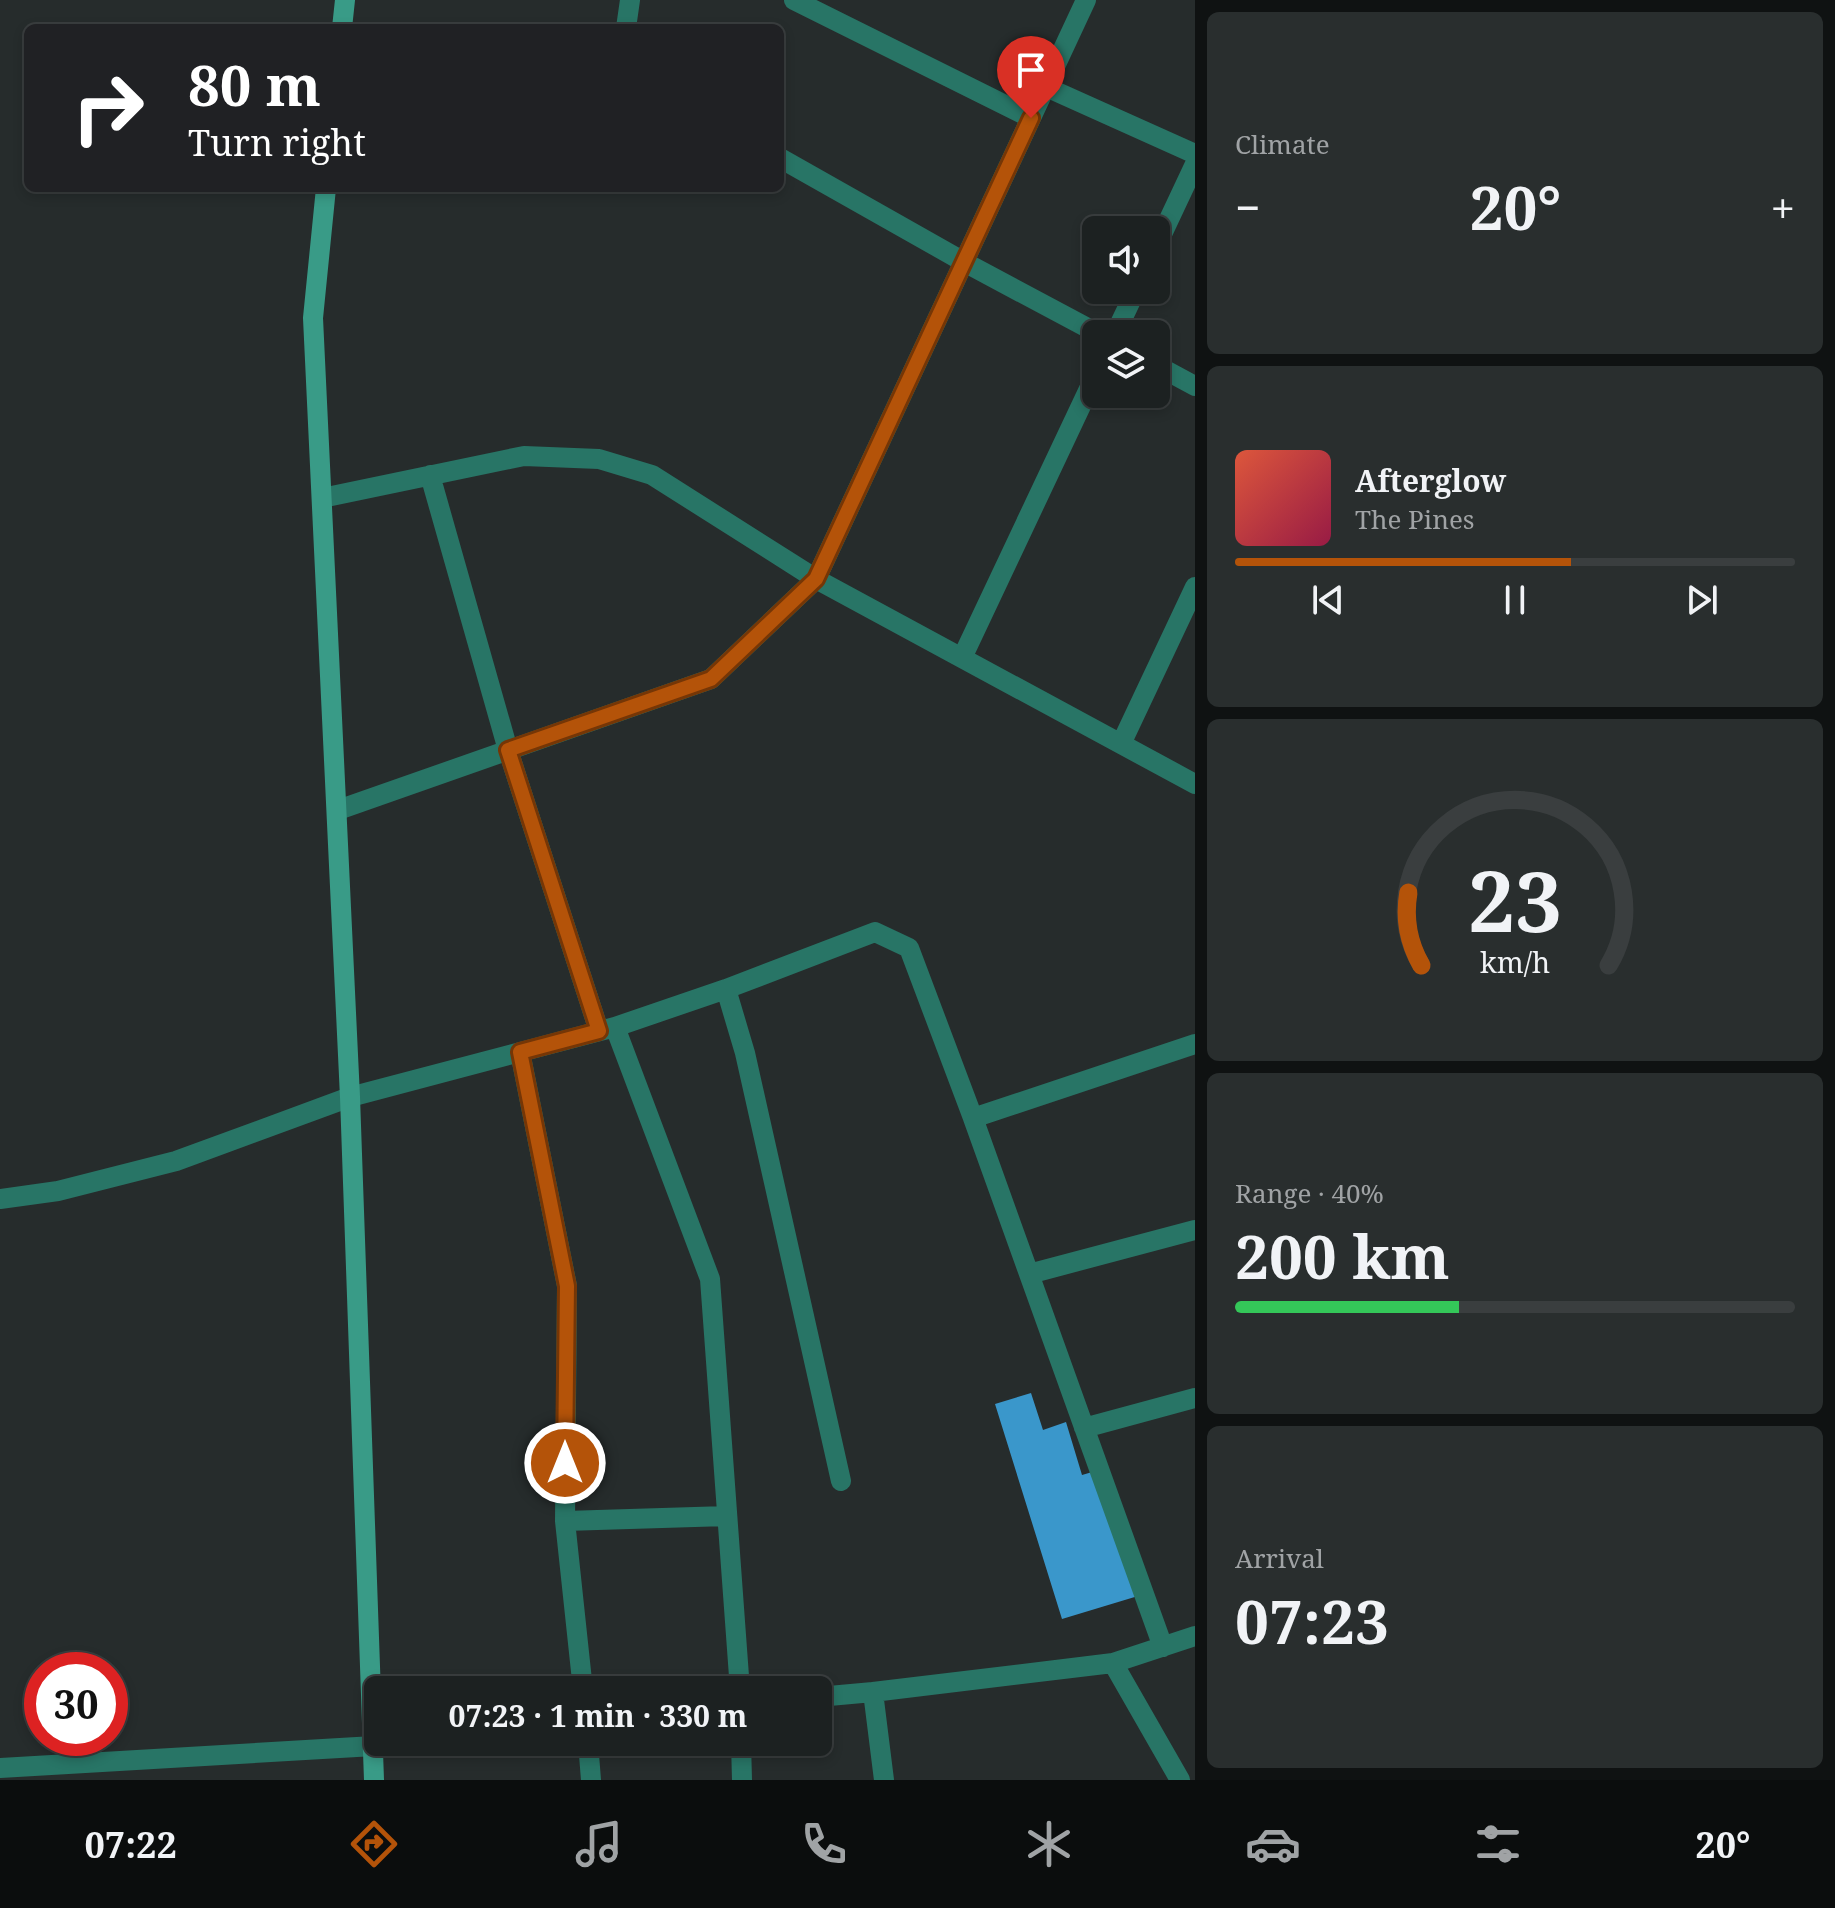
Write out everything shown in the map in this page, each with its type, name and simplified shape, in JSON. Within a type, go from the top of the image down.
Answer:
[{"type":"street","points":[[342,24],[345,0]]},
{"type":"street","points":[[627,24],[630,0]]},
{"type":"street","points":[[794,0],[1031,118]]},
{"type":"street","points":[[338,810],[711,679],[816,579],[1086,0]]},
{"type":"street","points":[[1046,87],[1195,154]]},
{"type":"street","points":[[784,160],[1082,325]]},
{"type":"street","points":[[1170,217],[1195,164]]},
{"type":"street","points":[[326,192],[313,318],[338,810],[374,1676]]},
{"type":"street","points":[[1170,373],[1195,386]]},
{"type":"street","points":[[962,658],[1082,404]]},
{"type":"street","points":[[322,498],[524,456],[599,459],[652,475],[816,579],[1195,784]]},
{"type":"street","points":[[430,475],[508,750],[607,1029],[710,1279],[739,1676]]},
{"type":"street","points":[[1121,744],[1195,587]]},
{"type":"street","points":[[0,1199],[58,1191],[176,1161],[350,1097],[607,1029],[726,989],[875,932],[909,948],[1163,1647]]},
{"type":"street","points":[[726,989],[745,1053],[841,1481]]},
{"type":"street","points":[[973,1118],[1195,1044]]},
{"type":"street","points":[[520,1052],[567,1286],[565,1521],[582,1676]]},
{"type":"street","points":[[1029,1274],[1195,1230]]},
{"type":"street","points":[[1084,1428],[1195,1398]]},
{"type":"street","points":[[565,1521],[727,1516]]},
{"type":"street","points":[[832,1696],[1113,1663],[1195,1636]]},
{"type":"street","points":[[1113,1663],[1180,1780]]},
{"type":"street","points":[[873,1692],[884,1780]]},
{"type":"street","points":[[0,1768],[364,1747]]},
{"type":"street","points":[[374,1756],[374,1780]]},
{"type":"street","points":[[589,1756],[591,1780]]},
{"type":"street","points":[[741,1756],[742,1780]]},
{"type":"building","points":[[1031,1393],[1043,1430],[1066,1422],[1082,1475],[1099,1470],[1138,1596],[1062,1619],[995,1404]]},
{"type":"route","points":[[565,1463],[567,1286],[520,1052],[599,1031],[508,750],[711,679],[816,579],[1031,118]]}]
